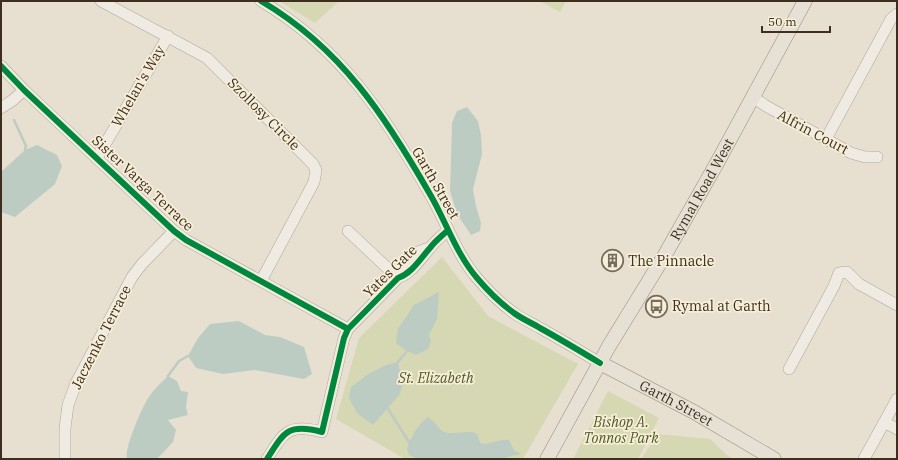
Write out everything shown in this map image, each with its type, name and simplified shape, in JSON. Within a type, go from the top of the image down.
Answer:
[{"type":"main road","name":"Rymal Road West","points":[[547,459],[600,363],[717,164],[805,1]]},
{"type":"main road","name":"Garth Street","points":[[600,363],[694,412],[774,459]]},
{"type":"street","name":"Szollosy Circle","points":[[100,1],[207,58],[313,164],[316,170],[314,182],[261,281]]},
{"type":"street","name":"Garth Street","points":[[261,1],[302,28],[340,62],[355,80],[371,101],[404,151],[475,276],[500,302],[515,313],[600,363]]},
{"type":"street","points":[[826,139],[892,19],[897,14]]},
{"type":"street","name":"Whelan's Way","points":[[97,158],[168,36]]},
{"type":"street","name":"Sister Varga Terrace","points":[[1,66],[24,90],[174,231],[186,240],[348,329]]},
{"type":"street","points":[[1,108],[24,90]]},
{"type":"street","name":"Alfrin Court","points":[[753,98],[851,153],[865,157],[877,157]]},
{"type":"street","name":"Yates Gate","points":[[348,329],[398,278],[400,270],[418,252],[429,248],[448,230]]},
{"type":"street","name":"Jaczenko Terrace","points":[[66,459],[65,428],[68,405],[76,383],[132,277],[142,264],[174,231]]},
{"type":"street","name":"Yates Gate","points":[[348,231],[398,278]]},
{"type":"street","points":[[789,369],[834,286],[839,273],[847,272],[859,284],[897,305]]},
{"type":"street","points":[[267,459],[281,436],[291,430],[305,428],[322,432],[343,343],[348,329]]},
{"type":"street","points":[[864,459],[897,399]]},
{"type":"street","points":[[884,422],[897,429]]},
{"type":"green space","points":[[279,1],[339,1],[315,23]]},
{"type":"green space","points":[[539,1],[566,1],[560,12]]},
{"type":"green space","name":"St. Elizabeth","points":[[442,257],[488,316],[578,364],[523,459],[405,459],[336,419],[359,338]]},
{"type":"green space","name":"Bishop A. Tonnos Park","points":[[608,391],[659,418],[638,459],[573,459]]},
{"type":"green space","points":[[658,434],[710,439],[728,456],[734,459],[641,459]]},
{"type":"shaded area","points":[[467,107],[478,121],[481,135],[482,154],[473,189],[481,223],[480,231],[471,235],[457,214],[450,191],[452,123],[457,111]]},
{"type":"shaded area","points":[[37,145],[57,155],[62,166],[55,184],[15,217],[1,212],[1,172],[25,150]]},
{"type":"shaded area","points":[[439,292],[437,319],[429,335],[431,341],[428,349],[416,355],[407,351],[396,343],[398,329],[414,305]]},
{"type":"shaded area","points":[[239,321],[265,335],[280,337],[304,347],[312,374],[304,379],[255,370],[223,374],[196,368],[188,356],[198,338],[210,324]]},
{"type":"shaded area","points":[[398,362],[399,369],[404,379],[400,394],[373,425],[357,413],[349,398],[351,387],[367,375],[386,365]]},
{"type":"shaded area","points":[[168,376],[177,381],[181,391],[188,392],[186,407],[188,415],[168,420],[176,430],[173,442],[157,459],[127,459],[130,439],[144,405],[151,393]]},
{"type":"shaded area","points":[[428,417],[442,431],[454,433],[475,433],[478,435],[480,443],[483,444],[509,440],[514,450],[521,454],[507,457],[506,459],[418,459],[409,455],[407,449],[415,432],[421,423]]},
{"type":"waterway","points":[[14,120],[26,146],[25,150]]},
{"type":"waterway","points":[[398,362],[407,351]]},
{"type":"waterway","points":[[168,376],[179,361],[188,356]]},
{"type":"waterway","points":[[388,409],[409,442]]},
{"type":"cycle path","points":[[261,1],[315,40],[359,86],[397,139],[431,196],[463,259],[485,288],[517,315],[600,363]]},
{"type":"cycle path","points":[[1,66],[24,90],[174,231],[186,240],[348,329]]},
{"type":"cycle path","points":[[267,459],[283,436],[294,429],[311,429],[322,432],[344,338],[348,329],[398,278],[408,273],[434,243],[448,230]]},
{"type":"place","name":"The Pinnacle","points":[[612,261]]},
{"type":"place","name":"Rymal at Garth","points":[[657,306]]}]
